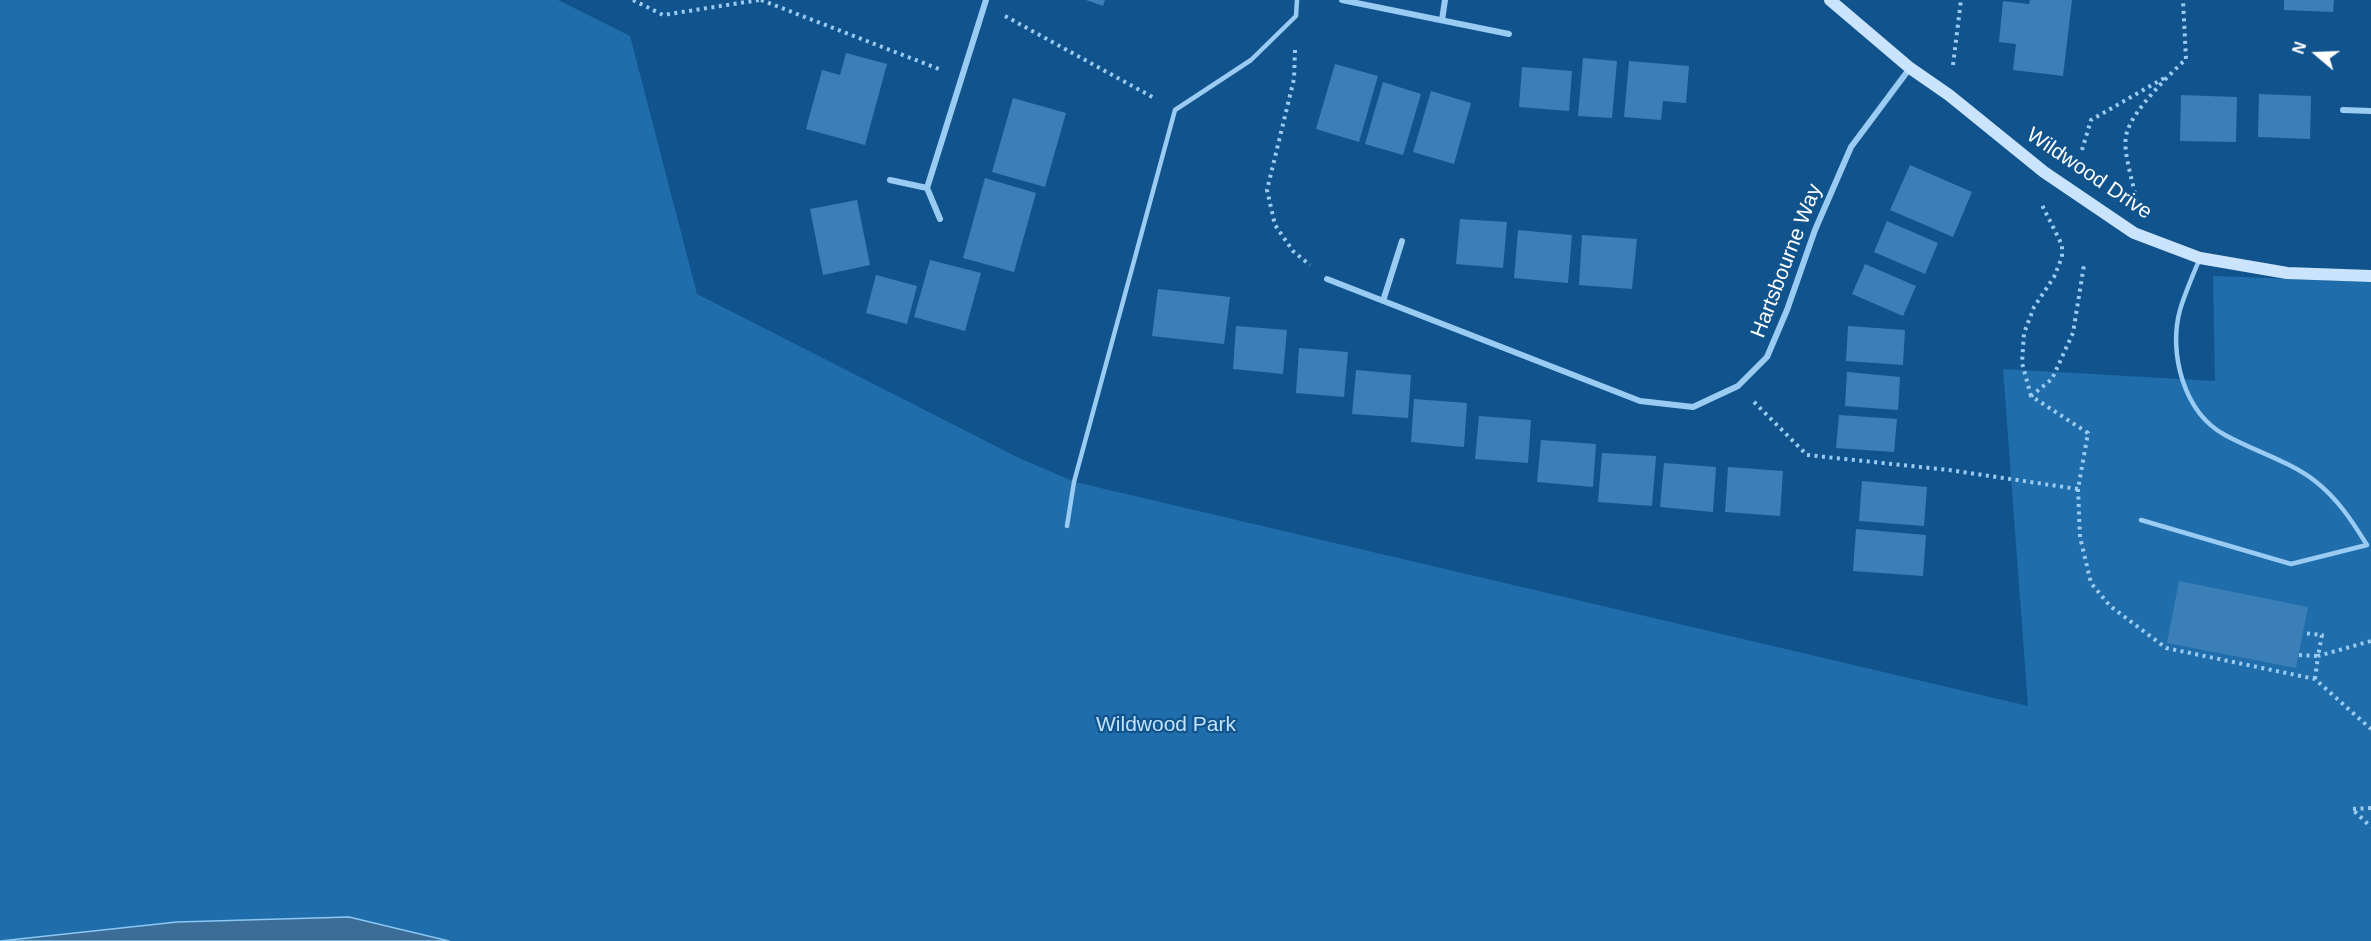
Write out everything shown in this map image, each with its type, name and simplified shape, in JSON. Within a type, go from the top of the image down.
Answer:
[{"type":"street","points":[[1342,0],[1509,34]]},
{"type":"street","points":[[1442,20],[1445,0]]},
{"type":"street","name":"Wildwood Drive","points":[[1830,0],[1910,68],[1948,95],[2044,172],[2134,232],[2200,258],[2288,273],[2371,276]]},
{"type":"street","points":[[940,219],[927,188],[986,2]]},
{"type":"street","name":"Hartsbourne Way","points":[[1327,279],[1640,401],[1693,407],[1738,386],[1767,357],[1787,310],[1815,230],[1851,147],[1910,68]]},
{"type":"street","points":[[2343,110],[2371,111]]},
{"type":"street","points":[[890,180],[927,188]]},
{"type":"street","points":[[1383,301],[1402,241]]},
{"type":"lane","points":[[1067,526],[1074,482],[1175,110],[1251,60],[1296,16],[1297,0]]},
{"type":"lane","points":[[2141,520],[2291,564],[2369,545],[2344,508],[2314,480],[2222,434],[2195,408],[2184,383],[2176,348],[2180,311],[2200,258]]},
{"type":"path","points":[[633,0],[663,15],[760,0],[962,78]]},
{"type":"path","points":[[1948,95],[1961,0]]},
{"type":"path","points":[[2134,232],[2136,199],[2128,164],[2126,132],[2141,108],[2186,59],[2184,0]]},
{"type":"path","points":[[986,2],[1175,110]]},
{"type":"path","points":[[1296,16],[1294,79],[1267,190],[1275,225],[1293,251],[1327,279]]},
{"type":"path","points":[[2082,150],[2091,120],[2170,75]]},
{"type":"path","points":[[2044,172],[2037,198],[2062,245],[2062,257],[2054,277],[2034,307],[2024,333],[2022,363],[2031,396],[2088,433],[2078,489],[2080,537],[2091,583],[2110,606],[2166,648],[2315,679],[2371,729]]},
{"type":"path","points":[[2031,396],[2052,379],[2073,333],[2084,265]]},
{"type":"path","points":[[1738,386],[1807,455],[1949,470],[2078,489]]},
{"type":"path","points":[[2303,633],[2322,635],[2315,679]]},
{"type":"path","points":[[2299,655],[2318,656],[2371,641]]},
{"type":"path","points":[[2371,808],[2352,809],[2371,827]]},
{"type":"green space","name":"Wildwood Park","points":[[0,0],[558,0],[630,36],[697,294],[1019,458],[1075,482],[2028,706],[2003,369],[2215,381],[2213,276],[2371,282],[2371,941],[449,941],[348,917],[177,922],[0,941]]},
{"type":"shaded area","points":[[349,917],[449,941],[0,941],[177,922]]},
{"type":"building","points":[[1086,0],[1105,0],[1103,6]]},
{"type":"building","points":[[2030,0],[2072,0],[2063,76],[2013,70],[2016,44],[1999,42],[2003,1],[2029,4]]},
{"type":"building","points":[[2284,0],[2334,0],[2333,12],[2284,10]]},
{"type":"building","points":[[846,53],[887,64],[865,145],[806,129],[822,70],[840,75]]},
{"type":"building","points":[[1583,58],[1617,61],[1612,118],[1578,116]]},
{"type":"building","points":[[1629,61],[1689,66],[1686,103],[1663,101],[1661,120],[1624,117]]},
{"type":"building","points":[[1335,64],[1378,76],[1359,142],[1316,129]]},
{"type":"building","points":[[1522,67],[1572,71],[1569,111],[1519,107]]},
{"type":"building","points":[[1383,82],[1421,94],[1403,155],[1365,144]]},
{"type":"building","points":[[1431,91],[1471,103],[1454,164],[1413,152]]},
{"type":"building","points":[[2259,94],[2311,96],[2310,139],[2258,137]]},
{"type":"building","points":[[2181,95],[2237,97],[2236,142],[2180,141]]},
{"type":"building","points":[[1013,98],[1066,113],[1045,187],[992,172]]},
{"type":"building","points":[[1910,165],[1972,192],[1953,237],[1890,210]]},
{"type":"building","points":[[985,178],[1036,193],[1014,272],[963,258]]},
{"type":"building","points":[[857,200],[870,265],[823,275],[810,209]]},
{"type":"building","points":[[1460,219],[1507,222],[1503,268],[1456,264]]},
{"type":"building","points":[[1887,221],[1938,243],[1925,274],[1874,252]]},
{"type":"building","points":[[1518,230],[1572,235],[1568,283],[1514,278]]},
{"type":"building","points":[[1582,235],[1637,239],[1632,289],[1579,285]]},
{"type":"building","points":[[930,260],[981,273],[965,331],[914,317]]},
{"type":"building","points":[[1865,264],[1916,286],[1903,316],[1852,294]]},
{"type":"building","points":[[876,275],[917,286],[907,324],[866,313]]},
{"type":"building","points":[[1158,289],[1230,297],[1224,344],[1152,336]]},
{"type":"building","points":[[1236,326],[1287,330],[1283,374],[1233,369]]},
{"type":"building","points":[[1848,326],[1905,330],[1903,365],[1846,361]]},
{"type":"building","points":[[1299,348],[1348,352],[1344,397],[1296,393]]},
{"type":"building","points":[[1356,370],[1411,375],[1408,418],[1352,414]]},
{"type":"building","points":[[1847,372],[1900,377],[1898,410],[1845,406]]},
{"type":"building","points":[[1414,399],[1467,403],[1464,447],[1411,442]]},
{"type":"building","points":[[1839,415],[1897,419],[1894,452],[1836,448]]},
{"type":"building","points":[[1479,416],[1531,420],[1528,463],[1475,459]]},
{"type":"building","points":[[1541,440],[1596,444],[1593,487],[1537,482]]},
{"type":"building","points":[[1602,453],[1656,456],[1652,506],[1598,502]]},
{"type":"building","points":[[1664,463],[1716,467],[1713,512],[1660,507]]},
{"type":"building","points":[[1728,467],[1783,471],[1780,516],[1725,512]]},
{"type":"building","points":[[1862,481],[1927,487],[1924,526],[1859,521]]},
{"type":"building","points":[[1856,529],[1926,535],[1923,576],[1853,571]]},
{"type":"building","points":[[2179,581],[2308,607],[2296,668],[2167,643]]}]
